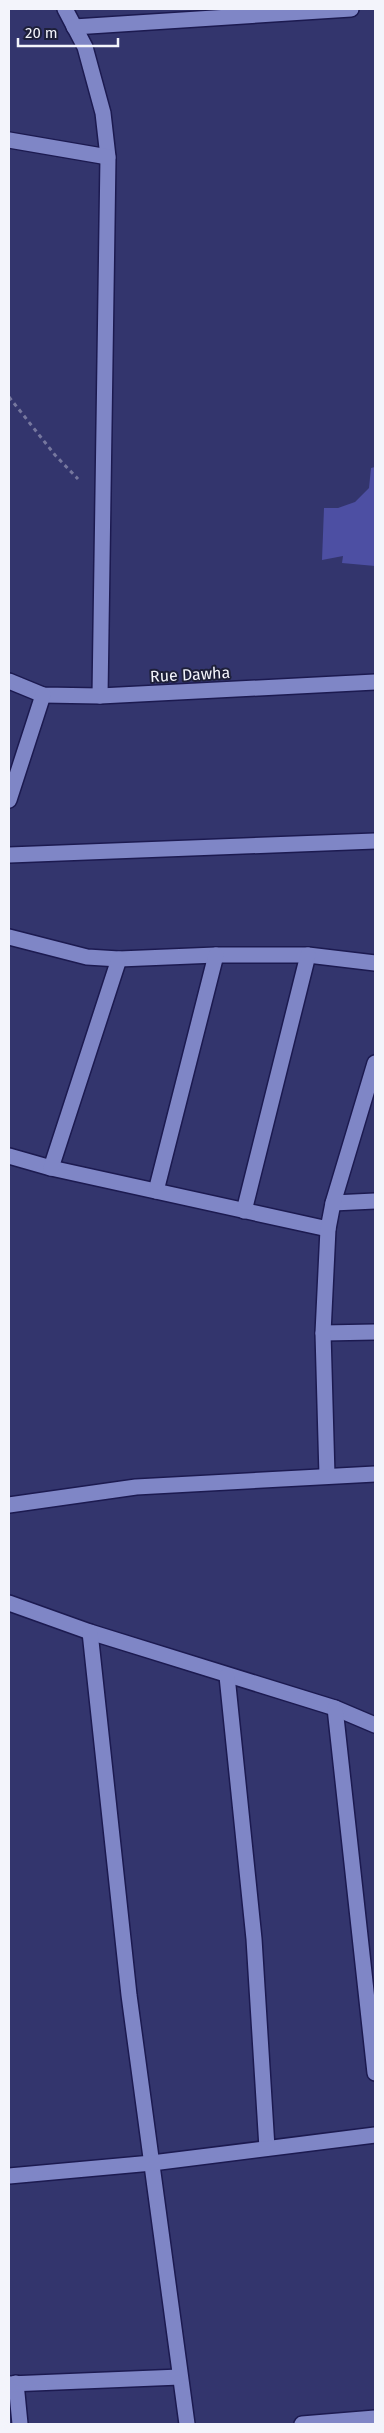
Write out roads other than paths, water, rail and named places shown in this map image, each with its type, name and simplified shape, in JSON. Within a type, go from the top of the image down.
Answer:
[{"type":"street","points":[[65,9],[85,47],[103,113],[108,157],[100,696]]},
{"type":"street","points":[[74,27],[351,9]]},
{"type":"street","points":[[9,140],[108,157]]},
{"type":"street","name":"Rue Dawha","points":[[9,681],[43,695],[100,696],[375,682]]},
{"type":"street","points":[[9,800],[13,767],[43,695]]},
{"type":"street","points":[[9,855],[375,841]]},
{"type":"street","points":[[9,937],[87,957],[119,959],[216,955],[308,955],[375,963]]},
{"type":"street","points":[[156,1191],[216,955]]},
{"type":"street","points":[[244,1211],[308,955]]},
{"type":"street","points":[[51,1168],[119,959]]},
{"type":"street","points":[[328,1476],[323,1333],[328,1229],[333,1203],[375,1063]]},
{"type":"street","points":[[9,1156],[51,1168],[328,1229]]},
{"type":"street","points":[[333,1203],[375,1201]]},
{"type":"street","points":[[323,1333],[375,1332]]},
{"type":"street","points":[[9,1505],[136,1486],[375,1474]]},
{"type":"street","points":[[9,1603],[90,1632],[335,1708],[375,1725]]},
{"type":"street","points":[[90,1632],[129,1995],[187,2424]]},
{"type":"street","points":[[227,1676],[254,1939],[267,2148]]},
{"type":"street","points":[[335,1708],[375,2073]]},
{"type":"street","points":[[9,2176],[152,2163],[375,2135]]},
{"type":"street","points":[[20,2424],[13,2383],[180,2377]]},
{"type":"street","points":[[302,2424],[375,2418]]}]
